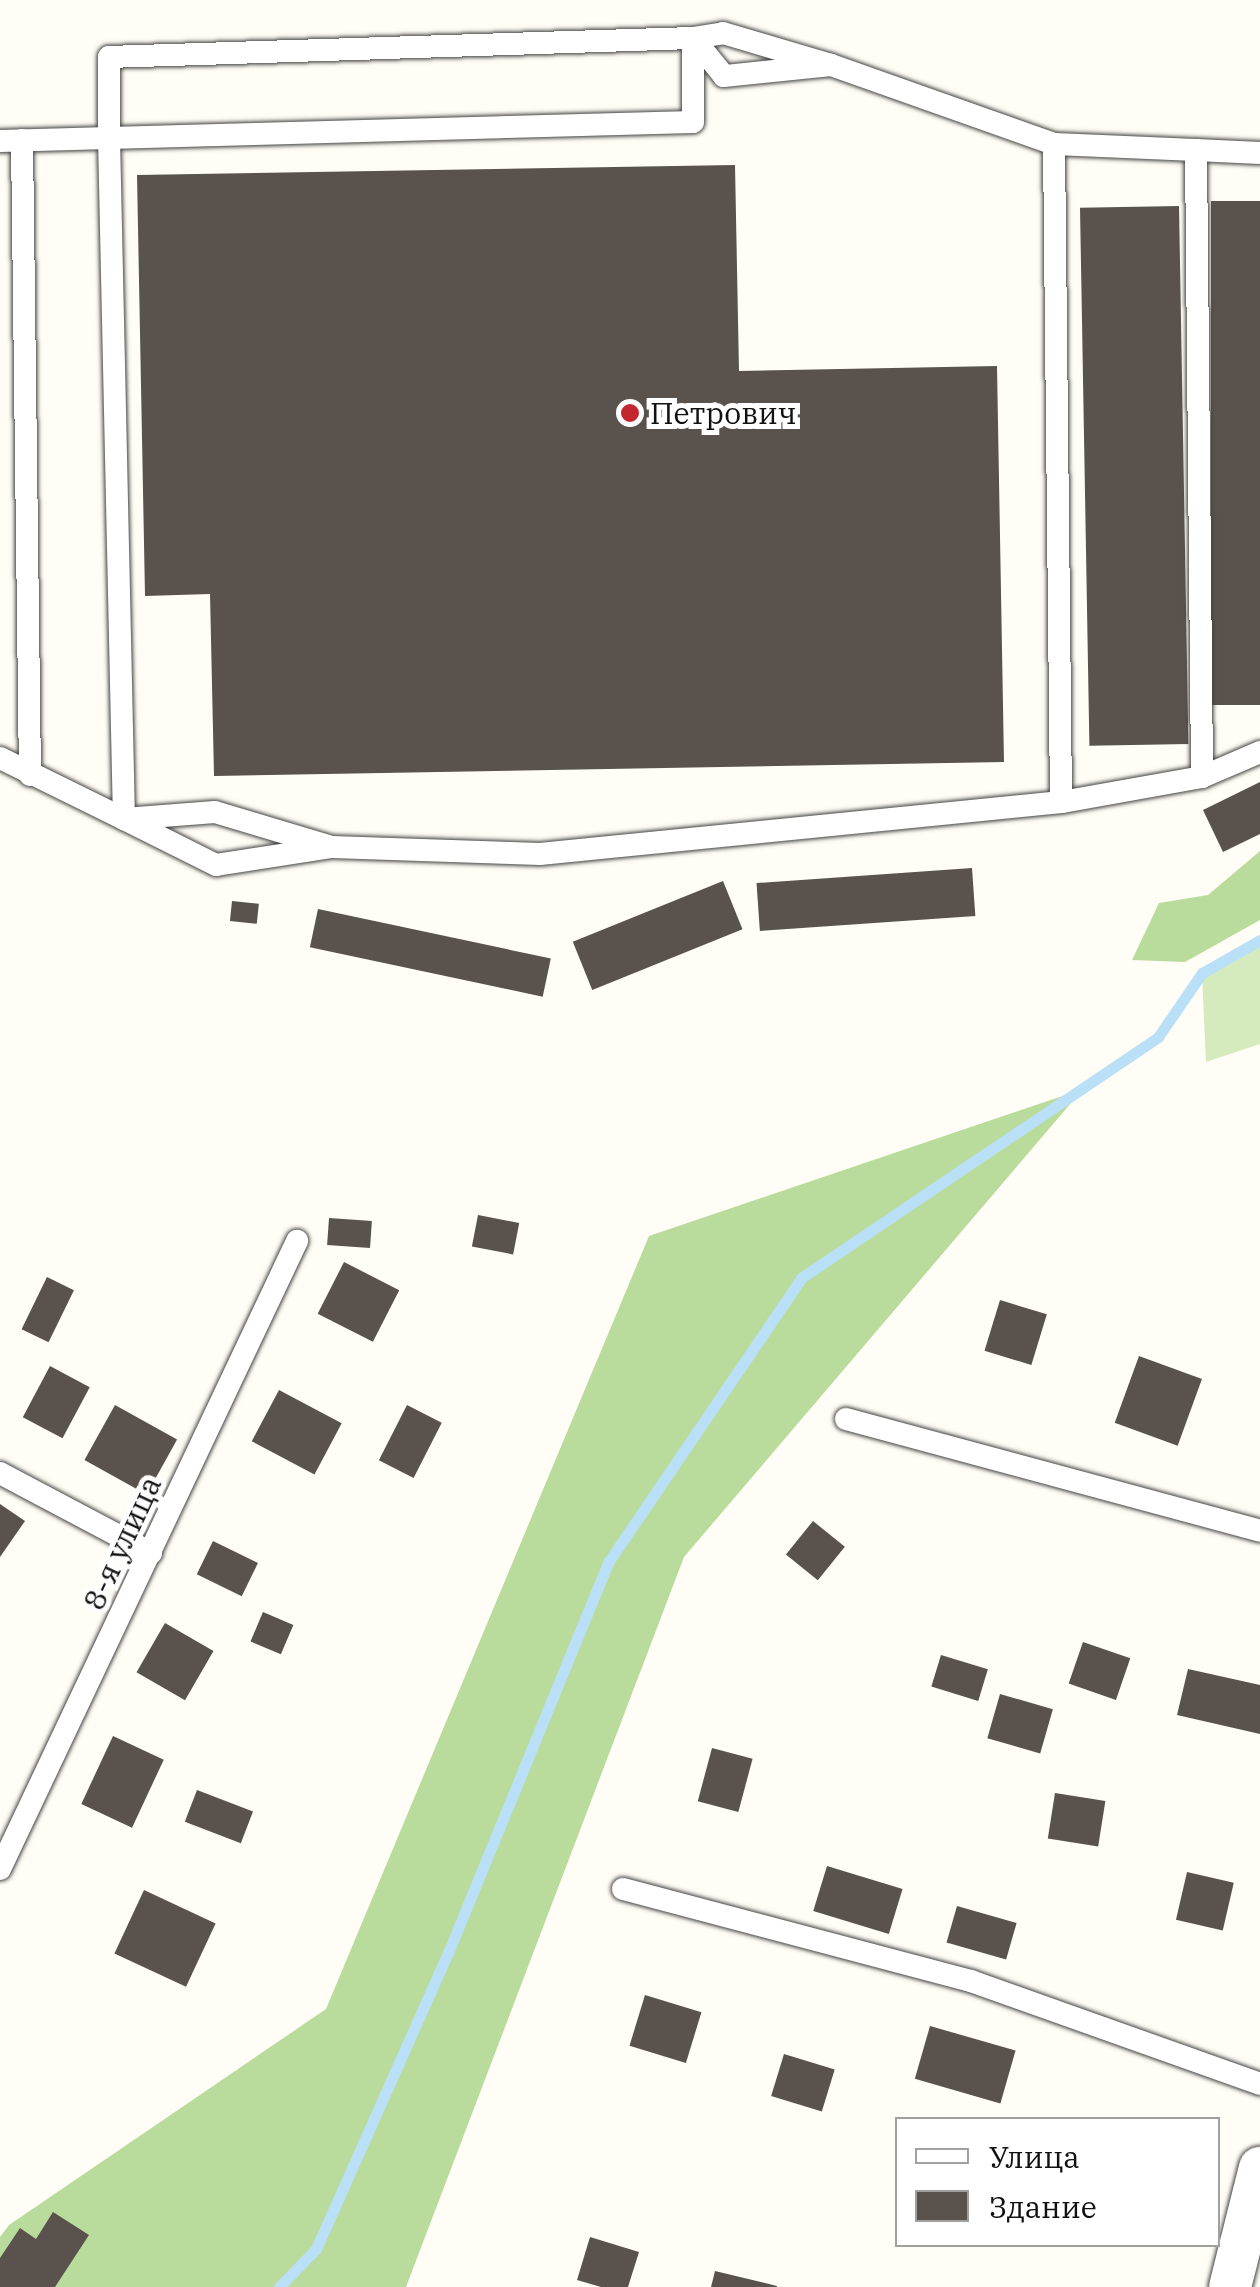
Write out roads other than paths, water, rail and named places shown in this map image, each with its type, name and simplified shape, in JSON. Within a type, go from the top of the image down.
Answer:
[{"type":"street","points":[[1230,2287],[1260,2168]]},
{"type":"lane","points":[[124,820],[109,57],[693,38],[723,33],[831,65],[1054,144],[1260,153]]},
{"type":"lane","points":[[693,38],[724,76],[831,65]]},
{"type":"lane","points":[[30,775],[11,141],[693,122],[693,38]]},
{"type":"lane","points":[[1054,144],[1061,802]]},
{"type":"lane","points":[[1196,150],[1202,777]]},
{"type":"lane","points":[[0,758],[216,865],[332,847],[540,854],[1061,802],[1202,777],[1260,752]]},
{"type":"lane","points":[[124,820],[214,812],[332,847]]},
{"type":"lane","name":"8-я улица","points":[[1,1863],[298,1241]]},
{"type":"lane","points":[[846,1419],[1260,1532]]},
{"type":"lane","points":[[0,1473],[151,1553]]},
{"type":"lane","points":[[623,1889],[971,1981],[1260,2084]]},
{"type":"waterway","points":[[279,2287],[316,2249],[448,1953],[609,1561],[801,1278],[1158,1037],[1202,973],[1260,940]]},
{"type":"place","name":"Петрович","points":[[630,413]]}]
